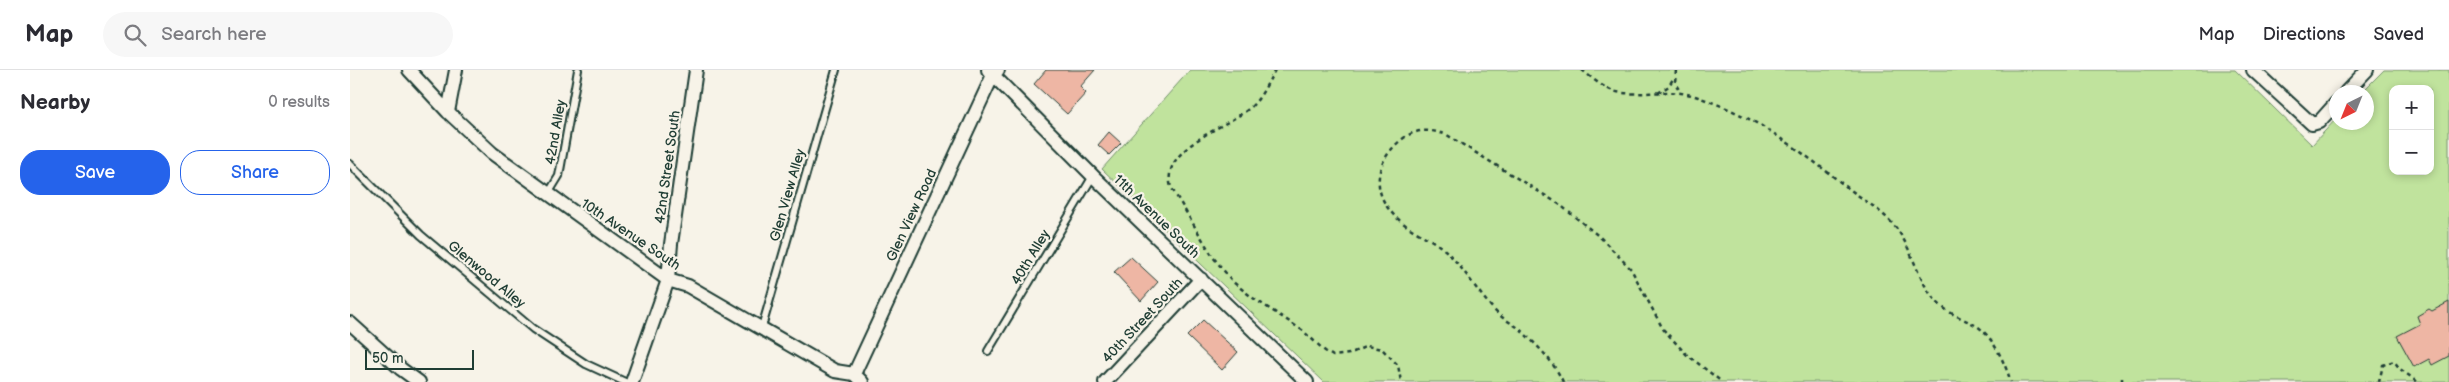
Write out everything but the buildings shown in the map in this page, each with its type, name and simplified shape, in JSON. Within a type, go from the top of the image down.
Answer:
[{"type":"street","name":"10th Avenue South","points":[[409,70],[448,112],[492,153],[547,195],[668,280],[688,286],[762,327],[835,371],[858,378]]},
{"type":"street","points":[[448,112],[456,70]]},
{"type":"street","name":"42nd Street South","points":[[632,382],[668,280],[671,244],[696,70]]},
{"type":"street","points":[[2253,70],[2312,124],[2319,122],[2329,111]]},
{"type":"street","points":[[2353,85],[2367,70]]},
{"type":"street","name":"11th Avenue South","points":[[993,72],[1093,176],[1307,382]]},
{"type":"street","name":"Glen View Road","points":[[858,378],[993,72]]},
{"type":"street","name":"40th Street South","points":[[1105,382],[1201,279]]},
{"type":"street","points":[[350,323],[400,369],[419,382]]},
{"type":"lane","name":"42nd Alley","points":[[547,195],[559,176],[578,70]]},
{"type":"lane","name":"Glen View Alley","points":[[762,327],[836,70]]},
{"type":"lane","name":"Glenwood Alley","points":[[350,164],[421,235],[533,329],[586,364],[625,382]]},
{"type":"lane","name":"40th Alley","points":[[988,351],[1093,176]]},
{"type":"path","points":[[1275,70],[1251,107],[1206,134],[1184,152],[1171,171],[1169,180],[1171,187],[1213,257],[1232,282],[1302,330],[1325,351],[1334,356],[1349,354],[1367,346],[1382,349],[1398,365],[1401,382]]},
{"type":"path","points":[[1582,70],[1601,85],[1616,92],[1681,93],[1716,104],[1787,140],[1879,212],[1898,231],[1910,251],[1917,271],[1936,301],[1950,313],[1975,325],[1984,332],[2003,362],[2011,382]]},
{"type":"path","points":[[1656,94],[1669,86],[1676,70]]},
{"type":"path","points":[[1674,77],[1681,93]]},
{"type":"path","points":[[1563,382],[1557,369],[1548,358],[1516,327],[1499,315],[1449,255],[1432,239],[1403,223],[1382,198],[1378,177],[1381,166],[1392,148],[1413,132],[1434,130],[1447,135],[1551,199],[1581,221],[1631,269],[1658,322],[1672,340],[1722,382]]},
{"type":"path","points":[[2379,382],[2383,365],[2394,361],[2400,370],[2418,382]]},
{"type":"path","points":[[2122,376],[2122,382]]},
{"type":"green space","points":[[1190,70],[2235,70],[2312,145],[2329,127],[2329,130],[2374,130],[2374,85],[2369,85],[2384,70],[2449,70],[2449,382],[1324,382],[1102,169]]}]
